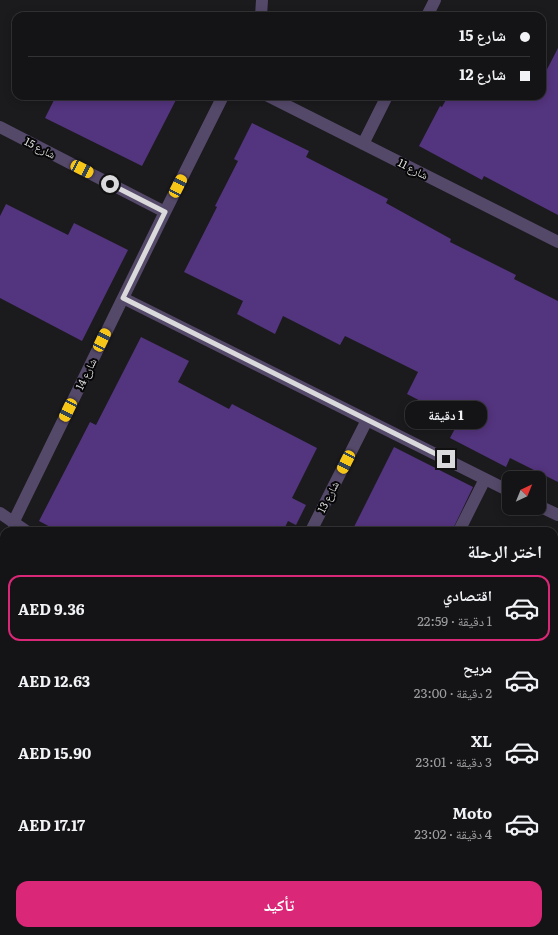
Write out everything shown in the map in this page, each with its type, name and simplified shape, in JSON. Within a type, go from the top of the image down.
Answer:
[{"type":"street","points":[[261,12],[262,0]]},
{"type":"street","points":[[429,12],[435,0]]},
{"type":"street","name":"شارع 14","points":[[13,523],[221,100]]},
{"type":"street","name":"شارع 11","points":[[276,100],[558,242]]},
{"type":"street","points":[[363,144],[385,100]]},
{"type":"street","name":"شارع 15","points":[[0,127],[165,212]]},
{"type":"street","points":[[123,298],[502,488]]},
{"type":"street","name":"شارع 13","points":[[313,527],[367,420]]},
{"type":"street","points":[[461,527],[485,479]]},
{"type":"street","points":[[546,509],[558,515]]},
{"type":"street","points":[[0,513],[20,527]]},
{"type":"building","points":[[558,48],[558,215],[484,176],[482,180],[419,146],[440,106],[442,107],[446,100],[546,100],[546,71]]},
{"type":"building","points":[[54,100],[176,100],[142,166],[45,118]]},
{"type":"building","points":[[252,123],[309,151],[306,157],[388,199],[386,203],[451,239],[450,242],[516,275],[514,279],[558,301],[558,482],[546,476],[546,471],[536,471],[510,458],[506,467],[450,438],[459,421],[407,394],[418,372],[345,336],[340,345],[283,316],[275,334],[237,314],[243,301],[184,272],[217,207],[215,206],[238,161],[234,159]]},
{"type":"building","points":[[6,204],[68,235],[74,223],[128,250],[82,341],[0,298],[0,216]]},
{"type":"building","points":[[141,337],[189,361],[178,382],[229,409],[232,404],[317,448],[292,498],[306,505],[296,525],[288,521],[285,527],[50,527],[39,521],[90,422],[96,425]]},
{"type":"building","points":[[394,447],[473,487],[454,527],[354,527]]},
{"type":"route","points":[[110,184],[165,212],[123,298],[446,459]]}]
